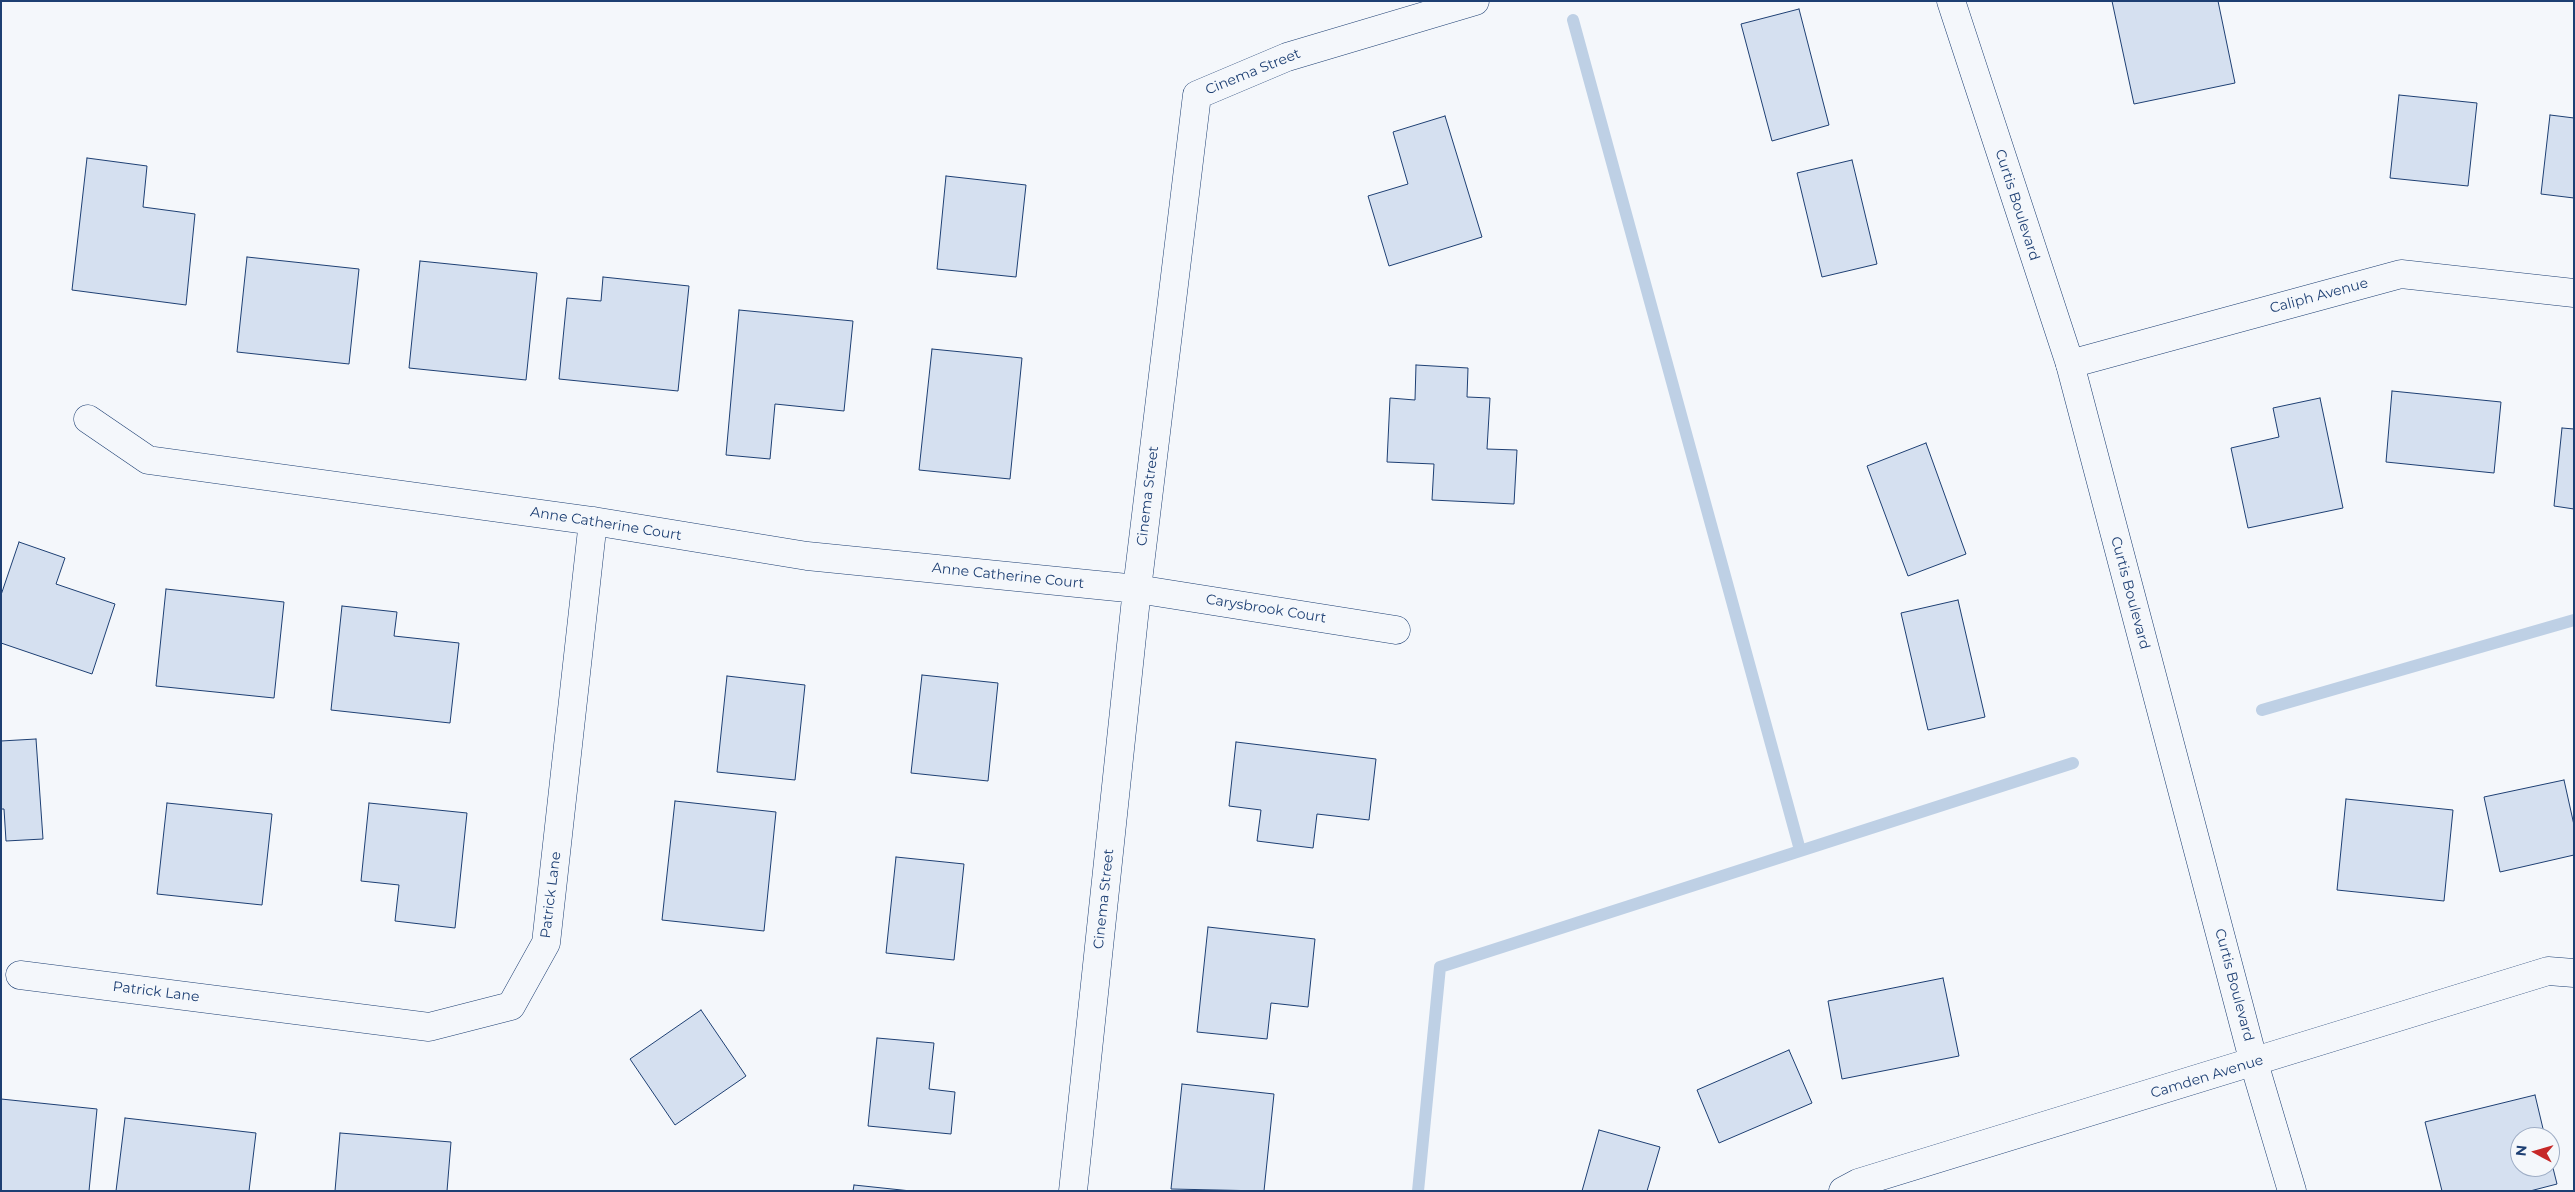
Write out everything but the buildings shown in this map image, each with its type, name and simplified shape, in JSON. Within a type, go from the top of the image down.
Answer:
[{"type":"street","name":"Cinema Street","points":[[1073,1191],[1137,589],[1197,95],[1287,57],[1475,1]]},
{"type":"street","name":"Curtis Boulevard","points":[[1951,1],[2070,364],[2254,1063],[2292,1191]]},
{"type":"street","name":"Caliph Avenue","points":[[2070,364],[2401,274],[2574,293]]},
{"type":"street","name":"Anne Catherine Court","points":[[88,419],[148,460],[593,520],[807,556],[1137,589]]},
{"type":"street","name":"Patrick Lane","points":[[20,975],[429,1027],[511,1006],[546,943],[593,520]]},
{"type":"street","name":"Carysbrook Court","points":[[1137,589],[1396,630]]},
{"type":"street","name":"Camden Avenue","points":[[1843,1191],[1858,1183],[2548,972],[2574,973]]},
{"type":"waterway","points":[[1573,20],[1800,850]]},
{"type":"waterway","points":[[2262,710],[2574,620]]},
{"type":"waterway","points":[[1418,1191],[1440,967],[2073,763]]}]
